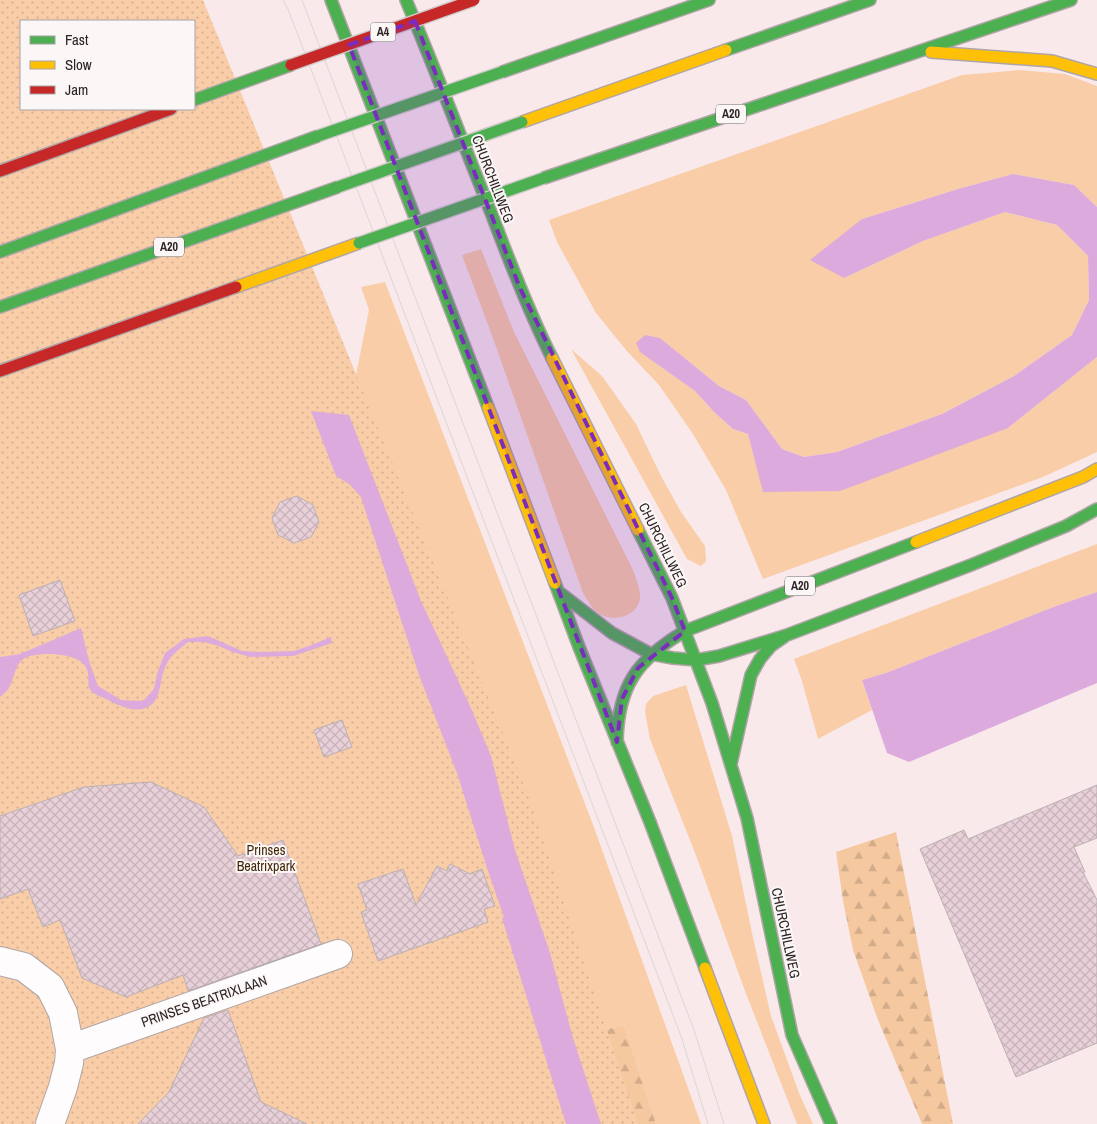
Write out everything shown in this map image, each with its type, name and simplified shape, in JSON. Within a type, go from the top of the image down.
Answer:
[{"type":"main road","points":[[331,0],[617,742],[650,822],[764,1124]]},
{"type":"main road","name":"CHURCHILLWEG","points":[[406,0],[540,334],[668,590],[696,660],[712,703],[747,818],[792,1035],[831,1124]]},
{"type":"main road","name":"A4","points":[[195,100],[474,0]]},
{"type":"main road","points":[[0,252],[318,136],[709,0]]},
{"type":"main road","name":"A20","points":[[0,307],[870,0]]},
{"type":"main road","name":"A20","points":[[0,371],[544,178],[1071,0]]},
{"type":"main road","name":"A20","points":[[918,51],[1052,61],[1097,74]]},
{"type":"main road","points":[[0,171],[167,110]]},
{"type":"main road","name":"A20","points":[[685,632],[1083,477],[1097,469]]},
{"type":"main road","points":[[559,592],[612,633],[651,654],[696,660],[719,656],[787,635],[980,561],[1066,526],[1097,509]]},
{"type":"main road","points":[[617,742],[622,699],[638,668],[666,642],[685,632]]},
{"type":"main road","points":[[731,764],[751,675],[760,659],[771,646],[787,635]]},
{"type":"street","name":"PRINSES BEATRIXLAAN","points":[[70,1049],[338,954]]},
{"type":"street","points":[[0,961],[24,967],[50,987],[63,1013],[70,1049],[69,1063],[50,1124]]},
{"type":"highlighted area","points":[[415,21],[520,288],[672,598],[685,631],[638,668],[622,699],[617,742],[349,45]]},
{"type":"green space","name":"Prinses Beatrixpark","points":[[0,0],[203,0],[531,802],[638,1124],[0,1124]]},
{"type":"green space","points":[[1020,70],[1065,74],[1097,86],[1097,207],[1074,185],[1013,174],[958,189],[862,219],[844,278],[923,241],[1005,212],[1057,225],[1088,256],[1089,300],[1072,335],[1014,376],[942,414],[837,452],[804,457],[782,449],[746,400],[719,386],[660,338],[641,352],[695,391],[733,429],[748,434],[764,492],[1008,428],[1097,357],[1097,452],[1043,477],[763,579],[726,490],[693,434],[659,385],[626,350],[596,313],[557,242],[549,220],[962,75]]},
{"type":"green space","points":[[481,249],[514,332],[633,570],[640,597],[638,604],[630,614],[616,618],[603,616],[593,608],[583,593],[462,255]]},
{"type":"green space","points":[[385,282],[592,822],[701,1124],[656,1124],[624,1025],[573,1038],[356,375],[369,310],[361,287]]},
{"type":"green space","points":[[571,349],[602,376],[636,424],[681,512],[705,546],[706,561],[701,566],[687,559]]},
{"type":"green space","points":[[1097,544],[1097,592],[1056,606],[886,673],[862,680],[872,710],[818,739],[794,659]]},
{"type":"green space","points":[[686,685],[732,836],[771,1016],[799,1093],[813,1124],[797,1124],[650,739],[645,712],[646,704],[653,696]]},
{"type":"green space","points":[[896,832],[953,1124],[922,1124],[878,1020],[853,950],[843,901],[836,852]]},
{"type":"green space","points":[[624,1025],[656,1124],[601,1124],[573,1038]]},
{"type":"shaded area","points":[[1013,174],[1074,185],[1097,207],[1097,357],[1008,428],[840,491],[763,492],[748,434],[733,429],[695,391],[640,352],[636,343],[645,335],[660,338],[719,386],[746,400],[782,449],[804,457],[837,452],[942,414],[1014,376],[1072,335],[1089,300],[1088,256],[1057,225],[1005,212],[923,241],[844,278],[810,260],[862,219]]},
{"type":"shaded area","points":[[311,411],[349,415],[421,601],[491,756],[515,850],[550,953],[573,1038],[601,1124],[566,1124],[502,918],[504,917],[457,773],[419,675],[361,497],[349,484],[336,476]]},
{"type":"shaded area","points":[[1097,592],[1097,683],[909,762],[887,753],[862,680],[886,673],[1056,606]]},
{"type":"shaded area","points":[[81,628],[89,661],[98,686],[121,700],[144,700],[154,689],[157,674],[165,653],[184,639],[208,636],[242,651],[262,652],[294,651],[331,637],[332,643],[293,656],[250,657],[204,642],[188,642],[168,661],[156,700],[141,709],[122,706],[92,692],[89,686],[87,669],[77,659],[50,654],[33,655],[20,662],[12,682],[6,692],[0,697],[0,657],[20,654]]},
{"type":"building","points":[[297,496],[313,505],[319,522],[311,537],[294,543],[278,535],[272,518],[280,502]]},
{"type":"building","points":[[60,580],[75,621],[33,636],[19,595]]},
{"type":"building","points":[[342,720],[352,747],[324,757],[314,730]]},
{"type":"building","points":[[151,782],[204,807],[238,856],[283,840],[321,944],[188,991],[183,975],[126,997],[82,978],[60,920],[43,927],[28,889],[0,899],[0,816],[84,787]]},
{"type":"building","points":[[1097,785],[1097,838],[1074,847],[1085,872],[1083,872],[1097,900],[1097,1043],[1016,1077],[920,849],[964,830],[968,839]]},
{"type":"building","points":[[450,864],[470,874],[482,869],[495,906],[484,909],[488,922],[378,961],[361,912],[367,910],[358,884],[403,869],[416,905],[437,866],[447,871]]},
{"type":"building","points":[[228,1010],[261,1102],[307,1124],[138,1124],[169,1092],[204,1018]]},
{"type":"tram line","points":[[283,0],[681,1036],[708,1124]]},
{"type":"tram line","points":[[302,0],[694,1030],[724,1124]]},
{"type":"traffic: fast","points":[[331,0],[488,407]]},
{"type":"traffic: fast","points":[[406,0],[520,287],[552,358]]},
{"type":"traffic: fast","points":[[502,72],[709,0]]},
{"type":"traffic: fast","points":[[726,50],[870,0]]},
{"type":"traffic: fast","points":[[544,178],[1071,0]]},
{"type":"traffic: fast","points":[[195,100],[291,65]]},
{"type":"traffic: fast","points":[[318,136],[502,72]]},
{"type":"traffic: fast","points":[[338,187],[522,122]]},
{"type":"traffic: fast","points":[[0,252],[318,136]]},
{"type":"traffic: fast","points":[[359,243],[544,178]]},
{"type":"traffic: fast","points":[[0,307],[338,187]]},
{"type":"traffic: fast","points":[[559,592],[612,633],[651,654],[696,660],[719,656],[787,635],[971,565],[1066,526],[1097,509]]},
{"type":"traffic: fast","points":[[638,530],[672,598],[712,703],[747,818],[792,1035],[831,1124]]},
{"type":"traffic: fast","points":[[617,742],[621,705],[627,689],[643,663],[669,641],[685,631],[916,542]]},
{"type":"traffic: fast","points":[[555,583],[650,822],[705,968]]},
{"type":"traffic: fast","points":[[731,764],[751,675],[760,659],[771,646],[784,637]]},
{"type":"traffic: slow","points":[[522,122],[726,50]]},
{"type":"traffic: slow","points":[[931,52],[1052,61],[1097,74]]},
{"type":"traffic: slow","points":[[236,287],[359,243]]},
{"type":"traffic: slow","points":[[552,358],[638,530]]},
{"type":"traffic: slow","points":[[488,407],[555,583]]},
{"type":"traffic: slow","points":[[916,542],[1083,477],[1097,469]]},
{"type":"traffic: slow","points":[[705,968],[764,1124]]},
{"type":"traffic: jam","points":[[291,65],[474,0]]},
{"type":"traffic: jam","points":[[0,171],[168,110]]},
{"type":"traffic: jam","points":[[0,371],[236,287]]}]
